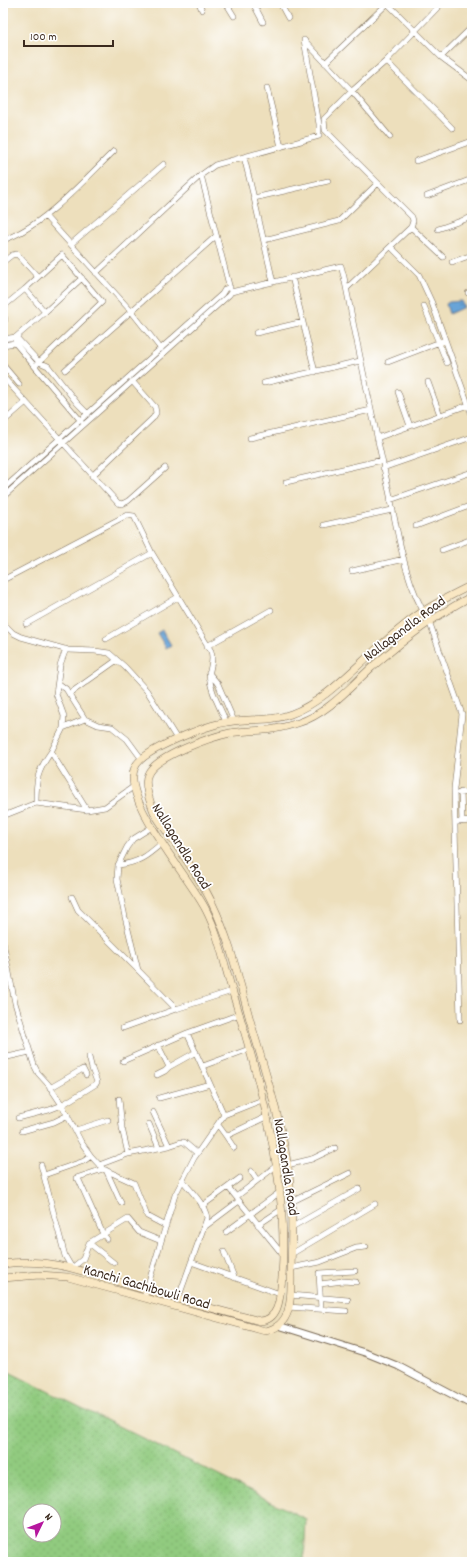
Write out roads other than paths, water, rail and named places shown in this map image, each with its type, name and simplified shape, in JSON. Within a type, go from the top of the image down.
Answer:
[{"type":"main road","name":"Nallagandla Road","points":[[141,758],[177,739],[226,722],[280,718],[294,714],[323,696],[422,612],[472,585]]},
{"type":"main road","name":"Nallagandla Road","points":[[280,1326],[285,1320],[290,1296],[292,1226],[287,1165],[275,1108],[230,948],[216,910],[205,889],[154,813],[146,781],[147,775],[152,767],[162,759],[184,748],[226,734],[253,730],[265,730],[299,723],[315,715],[331,704],[388,654],[429,621],[472,596]]},
{"type":"main road","points":[[133,787],[134,770],[141,758]]},
{"type":"main road","name":"Nallagandla Road","points":[[133,787],[162,843],[197,893],[207,912],[240,1014],[272,1135],[282,1209],[284,1256],[280,1294],[276,1309],[270,1319]]},
{"type":"main road","points":[[197,893],[205,889]]},
{"type":"main road","name":"Kanchi Gachibowli Road","points":[[3,1264],[20,1262],[56,1264],[265,1332],[274,1330],[280,1326]]},
{"type":"main road","name":"Kanchi Gachibowli Road","points":[[3,1278],[39,1275],[68,1277],[145,1294],[178,1299],[260,1321],[270,1319]]},
{"type":"street","points":[[199,3],[202,10]]},
{"type":"street","points":[[226,3],[234,16]]},
{"type":"street","points":[[253,3],[263,22]]},
{"type":"street","points":[[280,3],[288,18]]},
{"type":"street","points":[[325,63],[387,3],[441,57],[471,78]]},
{"type":"street","points":[[347,288],[411,227],[413,221],[412,217],[325,130],[324,119],[352,91],[386,61],[442,3]]},
{"type":"street","points":[[441,57],[472,27]]},
{"type":"street","points":[[96,272],[201,175],[214,165],[319,136],[319,124],[304,40],[352,91],[390,137]]},
{"type":"street","points":[[386,61],[452,128]]},
{"type":"street","points":[[267,88],[281,147]]},
{"type":"street","points":[[416,161],[472,141]]},
{"type":"street","points":[[3,240],[16,235],[45,216],[114,151]]},
{"type":"street","points":[[244,157],[273,282]]},
{"type":"street","points":[[71,244],[164,164]]},
{"type":"street","points":[[201,175],[230,289]]},
{"type":"street","points":[[427,196],[472,180]]},
{"type":"street","points":[[254,198],[328,181]]},
{"type":"street","points":[[264,240],[339,221],[378,183]]},
{"type":"street","points":[[45,216],[131,311],[161,348]]},
{"type":"street","points":[[438,228],[472,216]]},
{"type":"street","points":[[411,227],[443,257]]},
{"type":"street","points":[[65,370],[216,236]]},
{"type":"street","points":[[391,247],[419,275],[432,302],[470,404],[472,415]]},
{"type":"street","points":[[4,260],[12,255],[18,254],[38,276]]},
{"type":"street","points":[[3,307],[62,255],[101,299],[102,303],[37,364]]},
{"type":"street","points":[[452,262],[472,255]]},
{"type":"street","points":[[3,488],[62,441],[132,381],[230,289],[273,282],[341,266],[347,288],[360,361],[392,510],[404,559],[422,612],[429,621],[462,714],[454,793],[460,1020]]},
{"type":"street","points":[[292,277],[315,372]]},
{"type":"street","points":[[3,338],[16,337],[82,278]]},
{"type":"street","points":[[25,288],[45,312]]},
{"type":"street","points":[[3,497],[88,414],[161,348],[224,296]]},
{"type":"street","points":[[424,306],[447,363]]},
{"type":"street","points":[[3,316],[5,319],[3,325]]},
{"type":"street","points":[[256,333],[303,322]]},
{"type":"street","points":[[16,337],[81,421]]},
{"type":"street","points":[[16,337],[16,343],[37,364],[48,366],[77,403],[88,414]]},
{"type":"street","points":[[388,362],[445,338]]},
{"type":"street","points":[[3,345],[16,343]]},
{"type":"street","points":[[264,383],[360,361]]},
{"type":"street","points":[[3,365],[19,384]]},
{"type":"street","points":[[3,377],[118,503],[122,504],[128,501],[165,468]]},
{"type":"street","points":[[92,476],[153,418],[156,413],[154,407],[132,381]]},
{"type":"street","points":[[428,382],[440,415]]},
{"type":"street","points":[[398,392],[410,426]]},
{"type":"street","points":[[3,422],[26,402]]},
{"type":"street","points":[[377,438],[470,404]]},
{"type":"street","points":[[250,438],[371,410]]},
{"type":"street","points":[[383,468],[472,437]]},
{"type":"street","points":[[286,482],[382,460]]},
{"type":"street","points":[[390,500],[472,472]]},
{"type":"street","points":[[416,526],[472,505]]},
{"type":"street","points":[[324,525],[392,510]]},
{"type":"street","points":[[3,580],[127,515],[134,516],[152,553],[211,651],[213,662],[209,673],[210,682],[226,722]]},
{"type":"street","points":[[442,550],[472,539]]},
{"type":"street","points":[[26,624],[152,553]]},
{"type":"street","points":[[352,571],[404,559]]},
{"type":"street","points":[[106,639],[178,597]]},
{"type":"street","points":[[208,646],[271,610]]},
{"type":"street","points":[[3,623],[13,633],[66,649],[105,652],[117,660],[148,690],[177,739]]},
{"type":"street","points":[[36,803],[36,782],[40,771],[63,728],[64,716],[56,694],[60,665],[66,649]]},
{"type":"street","points":[[70,694],[117,660]]},
{"type":"street","points":[[209,673],[218,684],[234,721]]},
{"type":"street","points":[[58,683],[70,694],[85,719],[98,725],[112,727],[128,739],[141,758]]},
{"type":"street","points":[[63,728],[85,719]]},
{"type":"street","points":[[51,752],[87,810]]},
{"type":"street","points":[[3,816],[36,803],[87,810],[105,807],[133,787]]},
{"type":"street","points":[[461,792],[462,822]]},
{"type":"street","points":[[454,793],[472,792]]},
{"type":"street","points":[[454,805],[462,805]]},
{"type":"street","points":[[455,822],[472,821]]},
{"type":"street","points":[[138,970],[120,896],[117,879],[118,865],[133,839],[152,826]]},
{"type":"street","points":[[118,865],[137,862],[146,857],[162,843]]},
{"type":"street","points":[[72,897],[81,913],[176,1009]]},
{"type":"street","points":[[3,942],[15,1003],[38,1073],[62,1104],[91,1156],[103,1168],[121,1203]]},
{"type":"street","points":[[123,1028],[232,991]]},
{"type":"street","points":[[123,1061],[187,1033],[240,1014]]},
{"type":"street","points":[[187,1033],[224,1115]]},
{"type":"street","points":[[158,1045],[169,1067]]},
{"type":"street","points":[[203,1066],[249,1049]]},
{"type":"street","points":[[3,1058],[30,1052]]},
{"type":"street","points":[[157,1075],[165,1072],[169,1067],[196,1052]]},
{"type":"street","points":[[18,1118],[48,1110],[62,1104],[98,1083],[89,1057]]},
{"type":"street","points":[[50,1088],[80,1070],[83,1070],[86,1075]]},
{"type":"street","points":[[160,1098],[210,1084]]},
{"type":"street","points":[[119,1099],[122,1128],[128,1154]]},
{"type":"street","points":[[145,1294],[176,1195],[182,1180],[197,1153],[224,1115],[262,1100]]},
{"type":"street","points":[[153,1112],[169,1146]]},
{"type":"street","points":[[22,1131],[54,1122],[68,1115]]},
{"type":"street","points":[[226,1136],[266,1117]]},
{"type":"street","points":[[76,1130],[108,1120]]},
{"type":"street","points":[[149,1124],[158,1148]]},
{"type":"street","points":[[218,1125],[234,1148]]},
{"type":"street","points":[[107,1239],[103,1234],[77,1178],[103,1168],[128,1154],[184,1142],[197,1153]]},
{"type":"street","points":[[287,1165],[312,1159],[335,1148]]},
{"type":"street","points":[[44,1175],[84,1161],[91,1156]]},
{"type":"street","points":[[41,1165],[65,1256],[72,1268],[83,1259],[89,1243],[128,1219],[140,1232],[161,1241]]},
{"type":"street","points":[[203,1228],[238,1199],[257,1180],[276,1166]]},
{"type":"street","points":[[103,1168],[134,1183],[147,1216],[166,1226]]},
{"type":"street","points":[[251,1171],[257,1180]]},
{"type":"street","points":[[291,1202],[350,1173]]},
{"type":"street","points":[[202,1206],[240,1178]]},
{"type":"street","points":[[178,1299],[207,1218],[202,1206],[182,1180]]},
{"type":"street","points":[[228,1187],[284,1256]]},
{"type":"street","points":[[292,1226],[359,1189]]},
{"type":"street","points":[[226,1232],[280,1192]]},
{"type":"street","points":[[292,1252],[375,1204]]},
{"type":"street","points":[[258,1225],[282,1209]]},
{"type":"street","points":[[89,1243],[114,1263]]},
{"type":"street","points":[[291,1268],[320,1262],[356,1248],[366,1247]]},
{"type":"street","points":[[224,1252],[234,1277]]},
{"type":"street","points":[[192,1262],[280,1294]]},
{"type":"street","points":[[321,1309],[319,1273],[356,1271]]},
{"type":"street","points":[[320,1284],[343,1281],[356,1282]]},
{"type":"street","points":[[290,1296],[348,1300]]},
{"type":"street","points":[[288,1307],[346,1311]]},
{"type":"street","points":[[280,1326],[366,1353],[398,1366],[472,1405]]},
{"type":"water","points":[[461,301],[464,307],[449,314],[446,304],[449,302]]},
{"type":"water","points":[[162,630],[171,645],[166,648],[157,633]]}]
